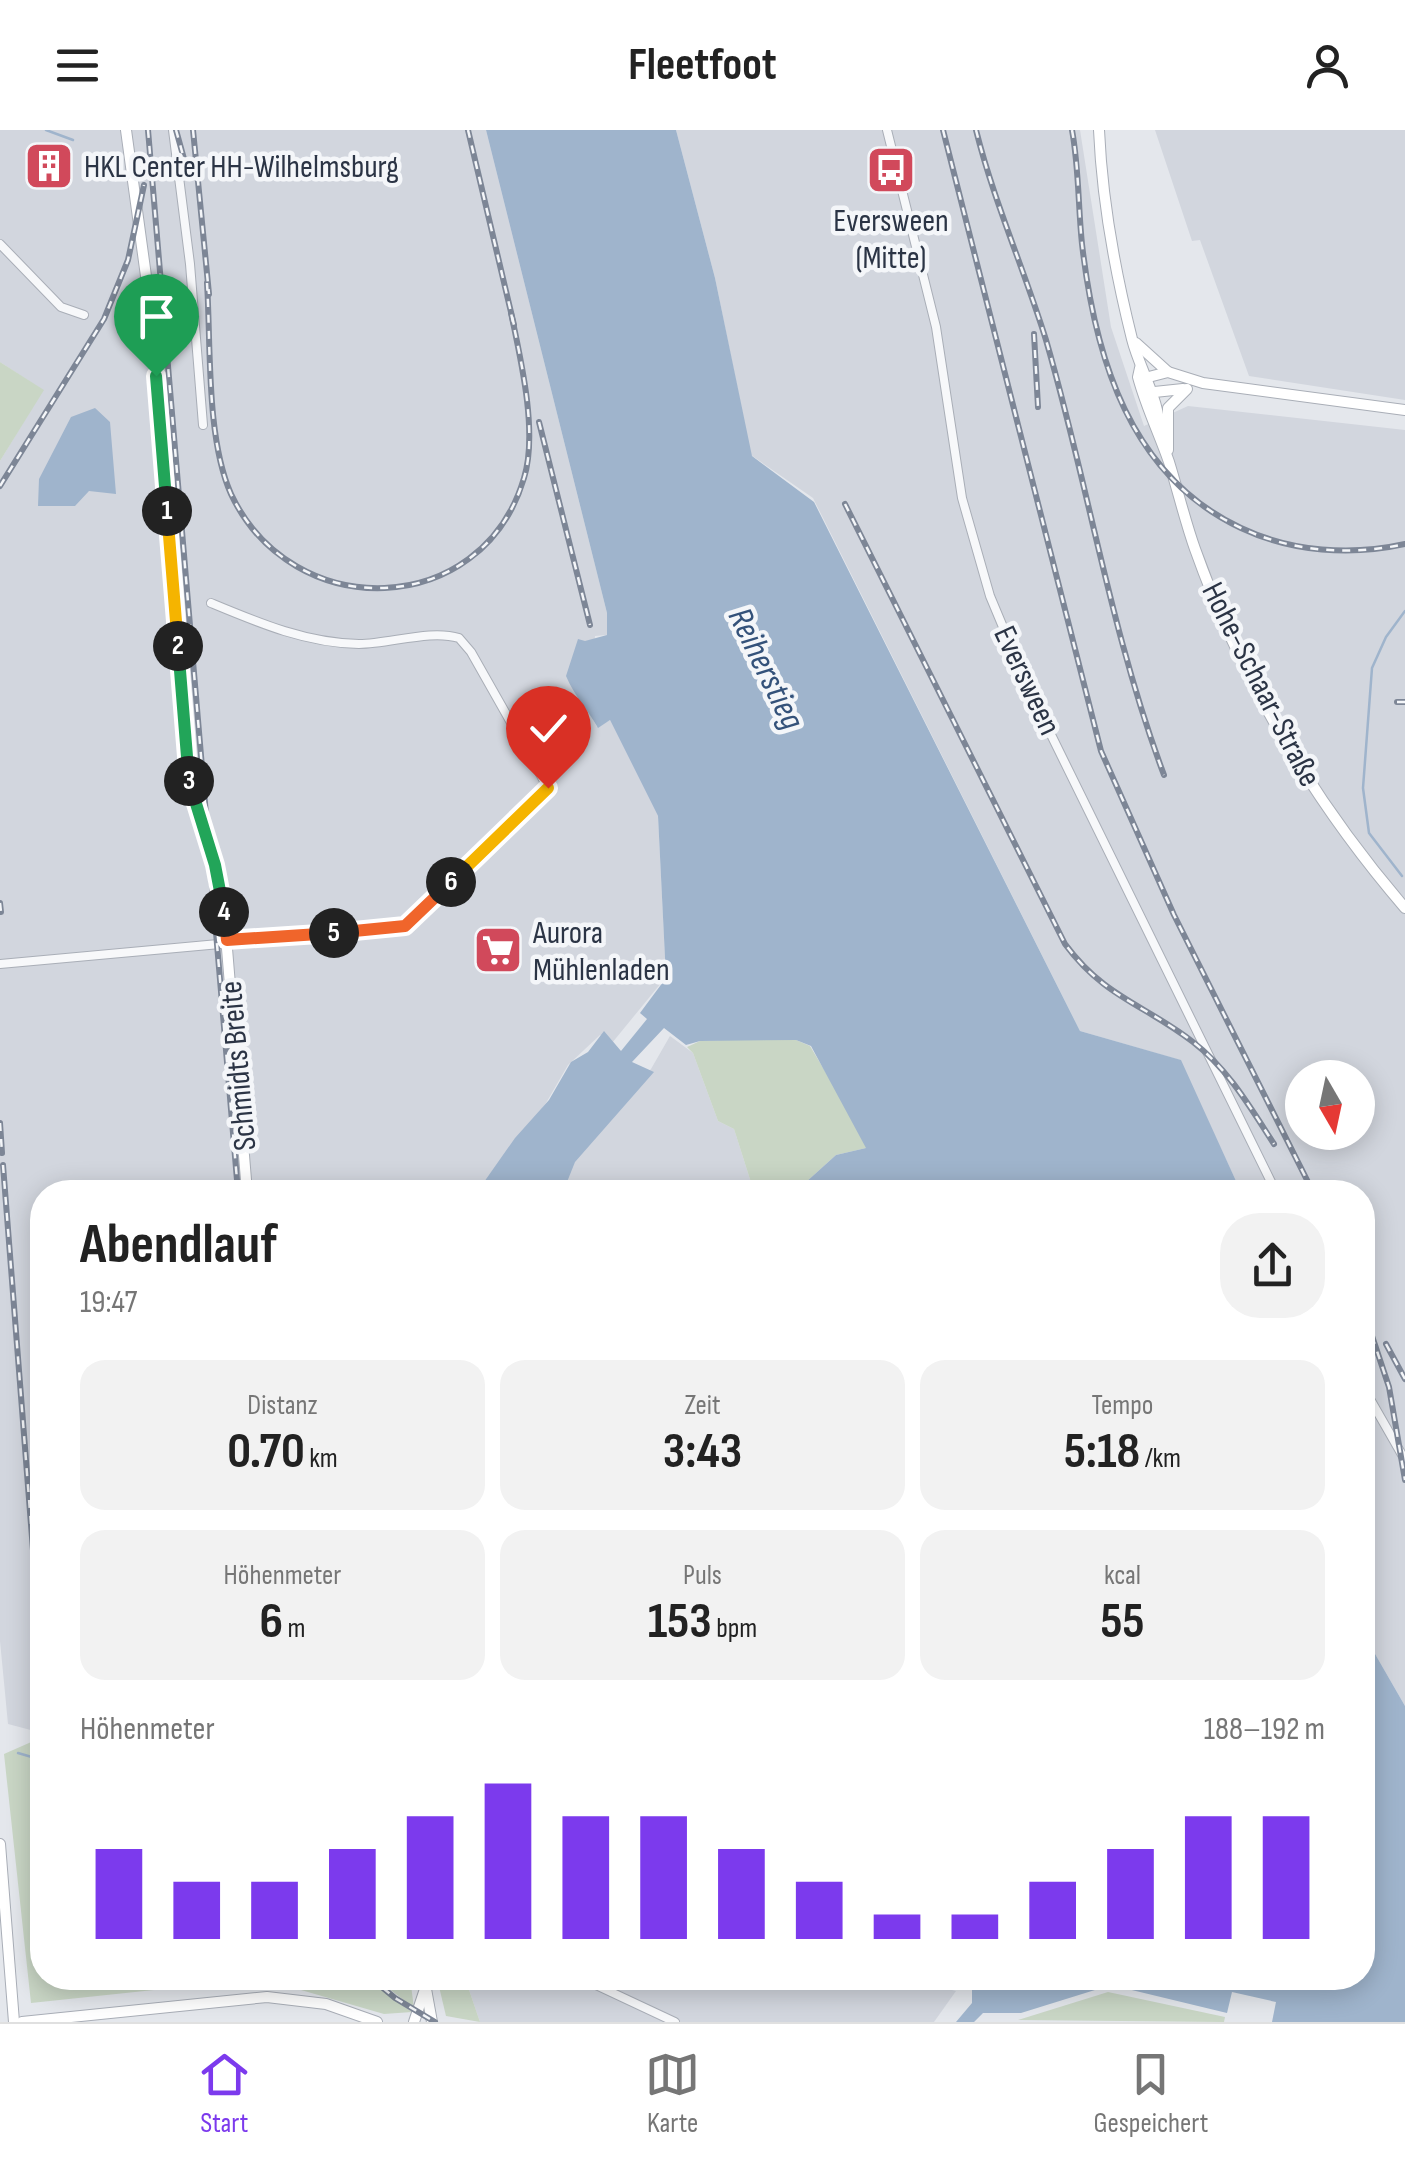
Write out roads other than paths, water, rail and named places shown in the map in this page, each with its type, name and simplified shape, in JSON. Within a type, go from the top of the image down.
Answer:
[{"type":"main road","name":"Schmidts Breite","points":[[126,130],[149,298],[189,785],[215,865],[227,940],[246,1180]]},
{"type":"main road","name":"Hohe-Schaar-Straße","points":[[1100,130],[1106,208],[1132,339],[1212,594],[1270,714],[1321,798],[1405,908]]},
{"type":"main road","points":[[1132,339],[1168,372],[1203,384],[1405,410]]},
{"type":"main road","points":[[1142,375],[1168,372]]},
{"type":"main road","points":[[1147,393],[1203,384]]},
{"type":"main road","points":[[1168,461],[1168,408],[1187,389]]},
{"type":"main road","points":[[0,1844],[14,2022]]},
{"type":"main road","points":[[414,2022],[422,1990]]},
{"type":"main road","points":[[427,1990],[432,2022]]},
{"type":"main road","points":[[22,2022],[284,1998],[326,2004],[377,2022]]},
{"type":"main road","points":[[108,2022],[128,2013]]},
{"type":"street","points":[[173,130],[190,268],[202,424]]},
{"type":"street","name":"Eversween","points":[[887,130],[934,317],[962,498],[990,596],[1032,694],[1270,1180]]},
{"type":"street","points":[[0,244],[61,307],[84,315]]},
{"type":"street","points":[[0,964],[405,926],[548,788],[472,652],[459,638],[370,644],[321,640],[282,631],[211,603]]},
{"type":"street","points":[[1375,1408],[1405,1460]]},
{"type":"street","points":[[607,1990],[676,2022]]},
{"type":"water","name":"Reiherstieg","points":[[486,130],[676,130],[715,278],[752,456],[814,502],[1080,1031],[1181,1060],[1236,1180],[808,1180],[836,1155],[866,1148],[811,1046],[796,1040],[700,1041],[686,1045],[664,1028],[632,1062],[654,1072],[575,1162],[568,1180],[485,1180],[549,1100],[571,1062],[588,1052],[604,1031],[621,1051],[647,1019],[640,1013],[666,978],[658,816],[610,720],[598,728],[566,676],[578,639],[607,635],[607,613]]},
{"type":"water","points":[[95,408],[110,422],[116,494],[89,491],[75,506],[38,506],[39,479],[71,417]]},
{"type":"water","points":[[1375,1654],[1405,1706],[1405,2022],[1272,2022],[1276,2002],[1232,1992],[1227,2013],[1132,1990],[1375,1990]]},
{"type":"water","points":[[972,1990],[1095,1990],[1021,2013],[983,2013],[974,2022],[956,2022],[972,2003]]},
{"type":"waterway","points":[[46,130],[73,140]]},
{"type":"waterway","points":[[1402,876],[1369,833],[1363,788],[1372,668],[1386,637],[1405,611]]},
{"type":"waterway","points":[[18,1753],[30,1756]]},
{"type":"railway","points":[[148,130],[237,1180]]},
{"type":"railway","points":[[176,130],[186,166]]},
{"type":"railway","points":[[193,130],[209,294]]},
{"type":"railway","points":[[468,130],[514,325]]},
{"type":"railway","points":[[943,130],[1101,751],[1174,915],[1307,1180]]},
{"type":"railway","points":[[976,130],[1046,340],[1114,613],[1164,775]]},
{"type":"railway","points":[[1072,130],[1082,244],[1097,329],[1125,409],[1145,445],[1171,478],[1203,506],[1241,528],[1281,542],[1343,551],[1405,544]]},
{"type":"railway","points":[[0,486],[104,319],[128,260],[144,185]]},
{"type":"railway","points":[[207,283],[213,419],[231,494],[259,536],[297,566],[339,584],[385,588],[429,580],[469,559],[502,525],[524,478],[529,440],[523,374],[511,313]]},
{"type":"railway","points":[[1034,334],[1038,407]]},
{"type":"railway","points":[[539,422],[590,625]]},
{"type":"railway","points":[[845,504],[1065,944],[1110,989],[1206,1053],[1238,1089],[1274,1144]]},
{"type":"railway","points":[[1397,702],[1405,702]]},
{"type":"railway","points":[[0,903],[1,912]]},
{"type":"railway","points":[[0,1123],[2,1153]]},
{"type":"railway","points":[[3,1165],[30,1512]]},
{"type":"railway","points":[[1386,1344],[1405,1379]]},
{"type":"railway","points":[[1375,1345],[1389,1387],[1405,1480]]},
{"type":"railway","points":[[385,1990],[435,2022]]},
{"type":"place","name":"HKL Center HH-Wilhelmsburg","points":[[49,166]]},
{"type":"place","name":"Eversween (Mitte)","points":[[891,170]]},
{"type":"place","name":"Aurora Mühlenladen","points":[[498,950]]}]
